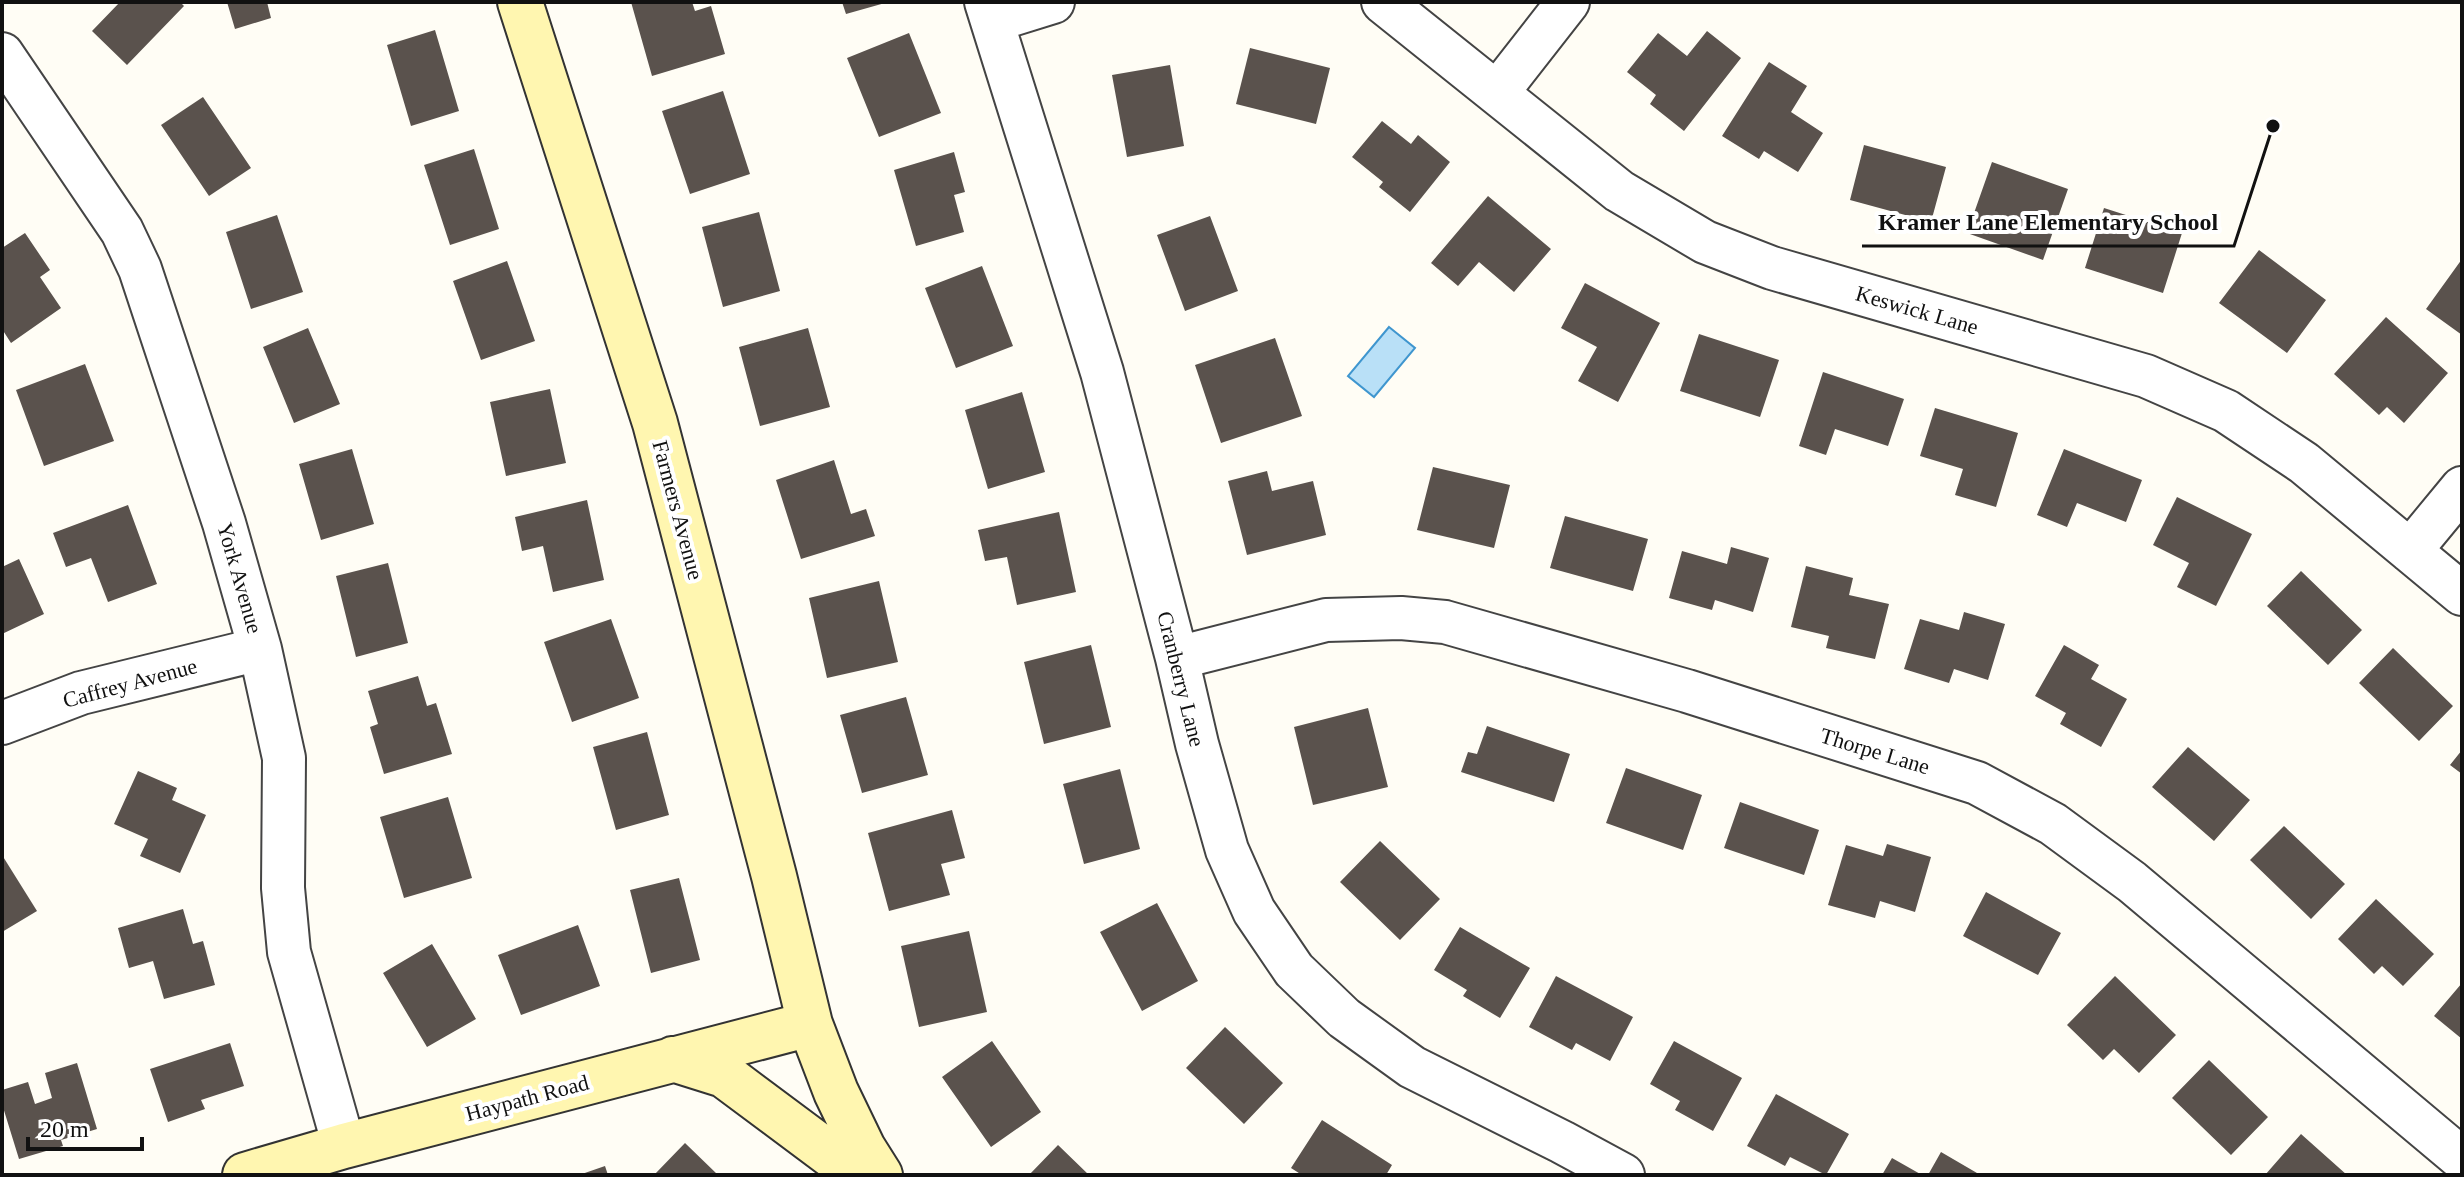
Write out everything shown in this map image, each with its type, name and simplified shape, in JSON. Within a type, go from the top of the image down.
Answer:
[{"type":"street","name":"Farmers Avenue","points":[[520,2],[655,423],[810,1024],[836,1092],[880,1175]]},
{"type":"street","points":[[989,11],[1053,2]]},
{"type":"street","name":"Keswick Lane","points":[[1383,2],[1619,191],[1705,242],[1772,268],[2146,376],[2226,411],[2304,463],[2462,594]]},
{"type":"street","points":[[1497,93],[1568,2]]},
{"type":"street","name":"Cranberry Lane","points":[[989,11],[1102,372],[1227,850],[1254,911],[1294,970],[1344,1018],[1412,1067],[1623,1175]]},
{"type":"street","name":"York Avenue","points":[[2,54],[122,231],[140,269],[224,523],[260,649],[284,758],[283,888],[289,952],[344,1146]]},
{"type":"street","points":[[2410,551],[2462,488]]},
{"type":"street","name":"Thorpe Lane","points":[[1177,658],[1326,620],[1401,618],[1445,622],[1687,691],[1977,783],[2053,824],[2132,882],[2462,1159]]},
{"type":"street","name":"Caffrey Avenue","points":[[2,723],[81,693],[260,649]]},
{"type":"street","name":"Haypath Road","points":[[245,1175],[344,1146],[810,1024]]},
{"type":"street","points":[[673,1059],[724,1075],[858,1175]]},
{"type":"water","points":[[1389,327],[1415,348],[1374,397],[1348,376]]},
{"type":"building","points":[[120,2],[180,2],[184,6],[127,65],[92,31]]},
{"type":"building","points":[[227,2],[267,2],[271,18],[235,29]]},
{"type":"building","points":[[631,2],[692,2],[695,11],[711,6],[725,54],[652,76]]},
{"type":"building","points":[[842,2],[885,2],[885,3],[846,14]]},
{"type":"building","points":[[435,30],[459,111],[411,126],[387,45]]},
{"type":"building","points":[[1707,31],[1741,58],[1684,131],[1650,104],[1656,95],[1627,72],[1658,33],[1687,56]]},
{"type":"building","points":[[909,33],[941,113],[879,137],[847,58]]},
{"type":"building","points":[[1250,48],[1330,68],[1316,124],[1236,104]]},
{"type":"building","points":[[1769,62],[1807,86],[1791,112],[1823,133],[1798,172],[1764,151],[1759,159],[1722,136]]},
{"type":"building","points":[[1170,65],[1184,146],[1127,157],[1112,75]]},
{"type":"building","points":[[723,91],[750,174],[690,194],[662,111]]},
{"type":"building","points":[[203,97],[251,168],[209,196],[161,125]]},
{"type":"building","points":[[1382,121],[1411,144],[1418,135],[1450,162],[1410,212],[1379,187],[1383,182],[1352,157]]},
{"type":"building","points":[[1864,145],[1946,167],[1931,222],[1850,200]]},
{"type":"building","points":[[474,149],[499,229],[450,245],[424,165]]},
{"type":"building","points":[[954,152],[965,192],[954,195],[964,232],[916,246],[894,170]]},
{"type":"building","points":[[1992,162],[2068,189],[2043,260],[1967,233]]},
{"type":"building","points":[[1488,196],[1551,249],[1514,292],[1479,262],[1458,286],[1431,263]]},
{"type":"building","points":[[2104,208],[2182,233],[2163,293],[2085,268]]},
{"type":"building","points":[[759,212],[780,291],[723,307],[702,227]]},
{"type":"building","points":[[277,215],[303,292],[251,309],[226,232]]},
{"type":"building","points":[[1210,216],[1238,291],[1185,311],[1157,235]]},
{"type":"building","points":[[25,233],[50,270],[40,277],[61,308],[11,343],[2,329],[2,248]]},
{"type":"building","points":[[2259,250],[2326,300],[2287,353],[2219,303]]},
{"type":"building","points":[[2462,259],[2462,335],[2426,309]]},
{"type":"building","points":[[507,261],[535,341],[481,360],[453,281]]},
{"type":"building","points":[[982,266],[1013,346],[956,368],[925,288]]},
{"type":"building","points":[[1585,283],[1660,323],[1618,402],[1578,381],[1597,347],[1561,328]]},
{"type":"building","points":[[2386,317],[2448,373],[2404,423],[2387,407],[2379,415],[2334,374]]},
{"type":"building","points":[[308,328],[340,404],[294,423],[263,347]]},
{"type":"building","points":[[808,328],[830,407],[760,426],[739,347]]},
{"type":"building","points":[[1699,334],[1779,360],[1760,417],[1680,391]]},
{"type":"building","points":[[1275,338],[1302,416],[1221,443],[1195,365]]},
{"type":"building","points":[[85,364],[114,441],[44,466],[16,390]]},
{"type":"building","points":[[1823,372],[1904,399],[1888,446],[1835,429],[1826,455],[1799,446]]},
{"type":"building","points":[[550,389],[566,463],[506,476],[490,402]]},
{"type":"building","points":[[1022,392],[1045,472],[988,489],[965,410]]},
{"type":"building","points":[[1935,408],[2018,433],[1996,507],[1955,495],[1963,469],[1920,456]]},
{"type":"building","points":[[352,449],[374,524],[321,540],[299,464]]},
{"type":"building","points":[[2064,449],[2142,480],[2126,522],[2077,503],[2067,527],[2037,515]]},
{"type":"building","points":[[834,460],[851,514],[866,509],[875,536],[801,559],[776,480]]},
{"type":"building","points":[[1433,467],[1510,485],[1494,548],[1417,530]]},
{"type":"building","points":[[1267,471],[1272,491],[1313,481],[1326,535],[1247,555],[1228,481]]},
{"type":"building","points":[[2177,497],[2252,534],[2216,606],[2177,587],[2189,563],[2153,545]]},
{"type":"building","points":[[587,500],[604,580],[553,592],[543,546],[522,551],[515,517]]},
{"type":"building","points":[[128,505],[157,584],[108,602],[91,558],[66,567],[53,533]]},
{"type":"building","points":[[1059,512],[1076,592],[1017,605],[1007,557],[985,561],[978,530]]},
{"type":"building","points":[[1565,516],[1648,539],[1633,591],[1550,568]]},
{"type":"building","points":[[1731,547],[1769,558],[1753,612],[1715,600],[1712,610],[1669,598],[1682,551],[1727,564]]},
{"type":"building","points":[[19,559],[44,614],[2,634],[2,567]]},
{"type":"building","points":[[388,563],[408,643],[356,657],[336,576]]},
{"type":"building","points":[[1806,566],[1853,578],[1849,595],[1889,604],[1875,659],[1826,648],[1829,636],[1791,627]]},
{"type":"building","points":[[2301,571],[2362,630],[2328,665],[2267,606]]},
{"type":"building","points":[[879,581],[898,662],[827,678],[809,598]]},
{"type":"building","points":[[1964,612],[2005,624],[1988,680],[1954,669],[1949,683],[1904,669],[1920,619],[1959,630]]},
{"type":"building","points":[[611,619],[639,698],[572,722],[544,642]]},
{"type":"building","points":[[1091,645],[1111,727],[1044,744],[1024,662]]},
{"type":"building","points":[[2064,645],[2099,665],[2091,679],[2127,699],[2101,747],[2060,724],[2066,713],[2035,696]]},
{"type":"building","points":[[2393,648],[2453,706],[2419,741],[2359,683]]},
{"type":"building","points":[[418,676],[427,706],[436,703],[452,754],[384,774],[370,727],[378,724],[368,691]]},
{"type":"building","points":[[906,697],[928,775],[862,793],[840,715]]},
{"type":"building","points":[[1368,708],[1388,787],[1313,805],[1294,727]]},
{"type":"building","points":[[1487,726],[1570,754],[1554,802],[1461,772],[1468,752],[1477,754]]},
{"type":"building","points":[[647,732],[669,815],[616,830],[593,747]]},
{"type":"building","points":[[2188,747],[2250,800],[2214,841],[2152,787]]},
{"type":"building","points":[[2462,750],[2462,774],[2450,765]]},
{"type":"building","points":[[1626,768],[1702,795],[1683,850],[1606,823]]},
{"type":"building","points":[[1120,769],[1140,849],[1084,864],[1063,784]]},
{"type":"building","points":[[138,771],[177,788],[172,800],[206,815],[180,873],[140,856],[148,839],[114,824]]},
{"type":"building","points":[[448,797],[472,878],[404,898],[380,817]]},
{"type":"building","points":[[1740,802],[1819,830],[1804,875],[1724,848]]},
{"type":"building","points":[[952,810],[965,858],[941,864],[950,895],[889,911],[868,833]]},
{"type":"building","points":[[2284,826],[2345,884],[2311,919],[2250,860]]},
{"type":"building","points":[[1380,841],[1440,899],[1400,940],[1340,882]]},
{"type":"building","points":[[1887,844],[1931,857],[1915,912],[1880,901],[1875,918],[1828,905],[1846,845],[1883,856]]},
{"type":"building","points":[[2,855],[37,911],[2,932]]},
{"type":"building","points":[[679,878],[700,960],[651,973],[630,890]]},
{"type":"building","points":[[1986,892],[2061,933],[2038,975],[1963,936]]},
{"type":"building","points":[[2376,899],[2434,954],[2403,986],[2382,966],[2374,974],[2338,939]]},
{"type":"building","points":[[1157,903],[1198,981],[1142,1011],[1100,932]]},
{"type":"building","points":[[183,909],[193,944],[203,941],[215,985],[164,999],[153,961],[129,968],[118,928]]},
{"type":"building","points":[[578,925],[600,986],[521,1015],[498,955]]},
{"type":"building","points":[[1460,927],[1530,968],[1500,1018],[1463,996],[1467,990],[1434,970]]},
{"type":"building","points":[[969,931],[987,1012],[919,1027],[901,946]]},
{"type":"building","points":[[432,944],[476,1019],[427,1047],[383,973]]},
{"type":"building","points":[[1556,976],[1633,1017],[1610,1061],[1576,1043],[1572,1050],[1529,1027]]},
{"type":"building","points":[[2115,976],[2176,1035],[2139,1073],[2114,1049],[2103,1060],[2067,1025]]},
{"type":"building","points":[[2462,983],[2462,1039],[2434,1016]]},
{"type":"building","points":[[1225,1027],[1283,1083],[1244,1124],[1186,1068]]},
{"type":"building","points":[[992,1041],[1041,1112],[991,1147],[942,1077]]},
{"type":"building","points":[[1674,1041],[1742,1078],[1713,1131],[1675,1110],[1680,1101],[1650,1084]]},
{"type":"building","points":[[230,1043],[244,1086],[201,1100],[205,1109],[168,1122],[150,1069]]},
{"type":"building","points":[[2209,1060],[2268,1117],[2231,1155],[2172,1098]]},
{"type":"building","points":[[77,1063],[97,1129],[61,1140],[63,1146],[19,1159],[2,1104],[2,1090],[28,1082],[35,1104],[52,1098],[45,1073]]},
{"type":"building","points":[[1776,1094],[1849,1134],[1826,1175],[1790,1157],[1785,1166],[1747,1146]]},
{"type":"building","points":[[1322,1120],[1392,1165],[1386,1175],[1302,1175],[1291,1168]]},
{"type":"building","points":[[2301,1134],[2347,1175],[2265,1175]]},
{"type":"building","points":[[685,1143],[718,1175],[654,1175]]},
{"type":"building","points":[[1058,1145],[1089,1175],[1029,1175]]},
{"type":"building","points":[[1941,1152],[1977,1173],[1976,1175],[1928,1175]]},
{"type":"building","points":[[1892,1158],[1922,1175],[1882,1175]]},
{"type":"building","points":[[605,1166],[608,1175],[579,1175]]},
{"type":"place","name":"Kramer Lane Elementary School","points":[[2273,126]]}]
